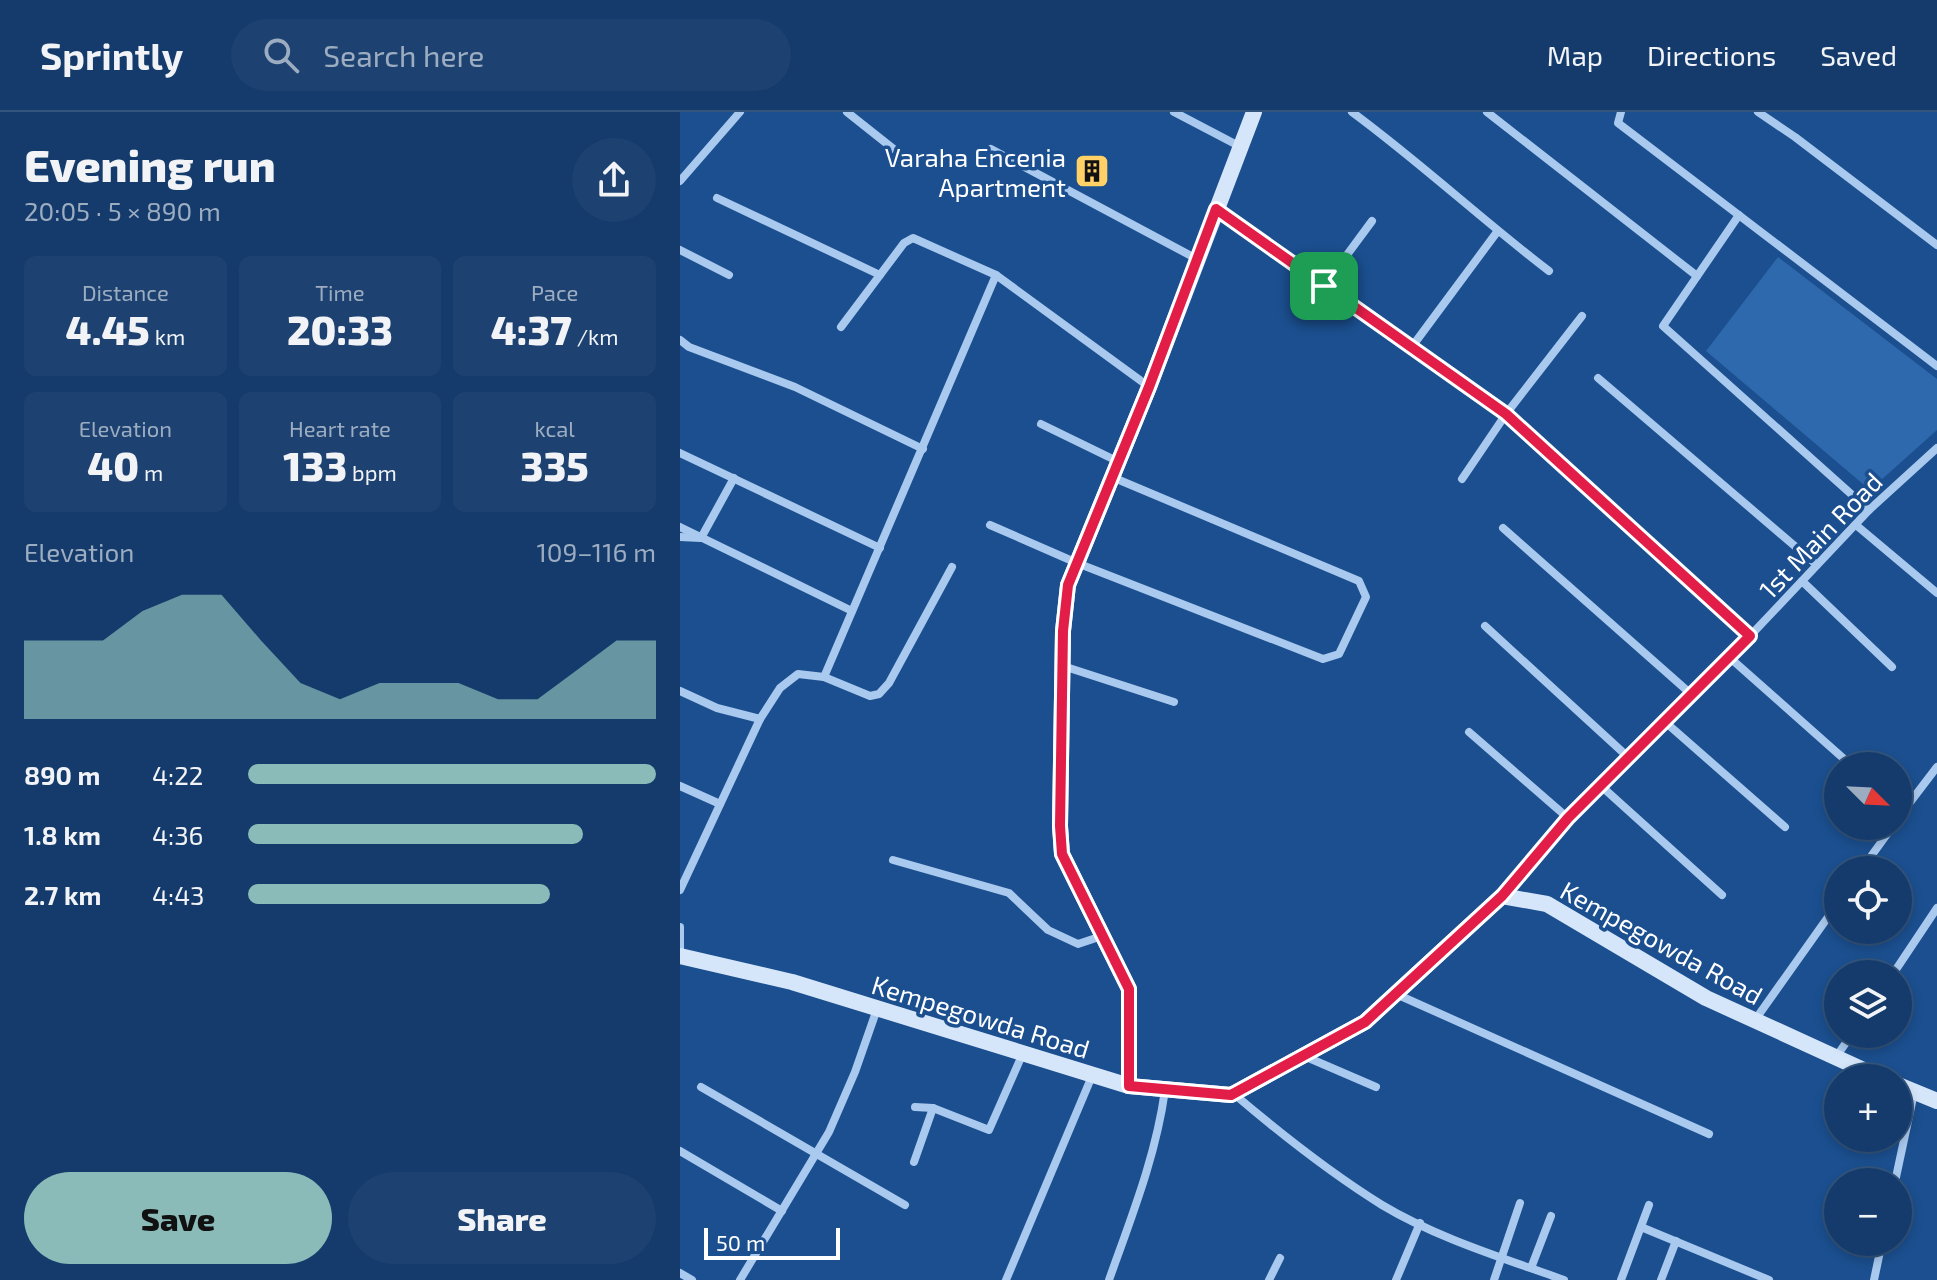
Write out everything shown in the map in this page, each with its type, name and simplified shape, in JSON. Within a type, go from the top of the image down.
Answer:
[{"type":"street","points":[[680,181],[740,112]]},
{"type":"street","points":[[847,112],[910,162]]},
{"type":"street","points":[[1174,112],[1239,146]]},
{"type":"street","points":[[1129,1086],[1129,989],[1062,854],[1063,666],[1068,585],[1149,387],[1254,112]]},
{"type":"street","points":[[1352,112],[1549,271]]},
{"type":"street","points":[[1487,112],[1697,276]]},
{"type":"street","points":[[1621,112],[1618,123],[1937,366]]},
{"type":"street","points":[[1758,112],[1937,245]]},
{"type":"street","points":[[991,149],[1197,259]]},
{"type":"street","points":[[717,198],[880,275]]},
{"type":"street","points":[[1216,209],[1506,414],[1750,636]]},
{"type":"street","points":[[1739,215],[1663,326],[1869,510]]},
{"type":"street","points":[[1324,286],[1372,221]]},
{"type":"street","points":[[1411,348],[1497,232]]},
{"type":"street","points":[[841,327],[904,243],[913,238],[996,275],[1149,387]]},
{"type":"street","points":[[680,250],[729,275]]},
{"type":"street","points":[[824,677],[996,275]]},
{"type":"street","points":[[1462,479],[1506,414],[1582,316]]},
{"type":"street","points":[[680,340],[689,347],[795,387],[923,449]]},
{"type":"street","points":[[1598,378],[1817,565]]},
{"type":"street","points":[[990,525],[1077,563],[1323,659],[1339,654],[1366,597],[1359,581],[1116,469],[1041,424]]},
{"type":"street","points":[[680,453],[880,548]]},
{"type":"street","name":"1st Main Road","points":[[1502,896],[1600,785],[1750,636],[1869,510],[1935,453]]},
{"type":"street","points":[[701,538],[734,478]]},
{"type":"street","points":[[1856,525],[1937,593]]},
{"type":"street","points":[[680,527],[852,611]]},
{"type":"street","points":[[1503,528],[1691,694]]},
{"type":"street","points":[[680,537],[701,538]]},
{"type":"street","points":[[680,890],[760,719],[780,688],[798,674],[824,677],[870,696],[879,694],[889,683],[952,567]]},
{"type":"street","points":[[1802,581],[1892,667]]},
{"type":"street","points":[[1485,626],[1628,757]]},
{"type":"street","points":[[1729,657],[1836,752]]},
{"type":"street","points":[[1063,666],[1174,702]]},
{"type":"street","points":[[680,691],[717,708],[760,719]]},
{"type":"street","points":[[1664,721],[1785,827]]},
{"type":"street","points":[[1469,732],[1568,818]]},
{"type":"street","points":[[1912,797],[1937,767]]},
{"type":"street","points":[[1600,785],[1722,895]]},
{"type":"street","points":[[680,786],[720,804]]},
{"type":"street","points":[[893,860],[1009,893],[1048,930],[1078,944],[1103,935]]},
{"type":"street","points":[[1502,896],[1365,1022],[1233,1093],[1300,1150],[1384,1206],[1503,1258],[1564,1280]]},
{"type":"street","name":"Kempegowda Road","points":[[1502,896],[1547,904],[1706,998],[1851,1064]]},
{"type":"street","points":[[1902,960],[1937,908]]},
{"type":"street","points":[[1755,1020],[1824,923]]},
{"type":"street","points":[[680,927],[681,957]]},
{"type":"street","name":"Kempegowda Road","points":[[681,957],[792,982],[1129,1086],[1233,1093]]},
{"type":"street","points":[[1396,994],[1709,1134]]},
{"type":"street","points":[[740,1280],[816,1154],[855,1072],[877,1009]]},
{"type":"street","points":[[1836,1057],[1842,1048]]},
{"type":"street","points":[[915,1107],[933,1108],[989,1130],[1023,1053]]},
{"type":"street","points":[[1303,1056],[1376,1087]]},
{"type":"street","points":[[1006,1280],[1092,1076]]},
{"type":"street","points":[[701,1087],[905,1205]]},
{"type":"street","points":[[1109,1280],[1141,1192],[1160,1124],[1165,1089]]},
{"type":"street","points":[[1899,1168],[1923,1093]]},
{"type":"street","points":[[914,1162],[933,1108]]},
{"type":"street","points":[[680,1151],[782,1211]]},
{"type":"street","points":[[1494,1280],[1520,1203]]},
{"type":"street","points":[[1621,1280],[1649,1205]]},
{"type":"street","points":[[1531,1268],[1551,1216]]},
{"type":"street","points":[[1396,1280],[1420,1223]]},
{"type":"street","points":[[1641,1227],[1750,1276],[1769,1280]]},
{"type":"street","points":[[1661,1280],[1676,1241]]},
{"type":"street","points":[[1874,1280],[1879,1256]]},
{"type":"street","points":[[1269,1280],[1280,1258]]},
{"type":"street","points":[[680,1273],[692,1280]]},
{"type":"shaded area","points":[[1778,257],[1937,379],[1937,430],[1870,490],[1706,351]]},
{"type":"place","name":"Varaha Encenia Apartment","points":[[1092,171]]},
{"type":"route","points":[[1216,209],[1324,286],[1506,414],[1750,636],[1568,818],[1502,896],[1365,1022],[1231,1095],[1129,1086],[1129,989],[1062,854],[1063,631],[1068,585],[1149,387],[1216,209]]}]
